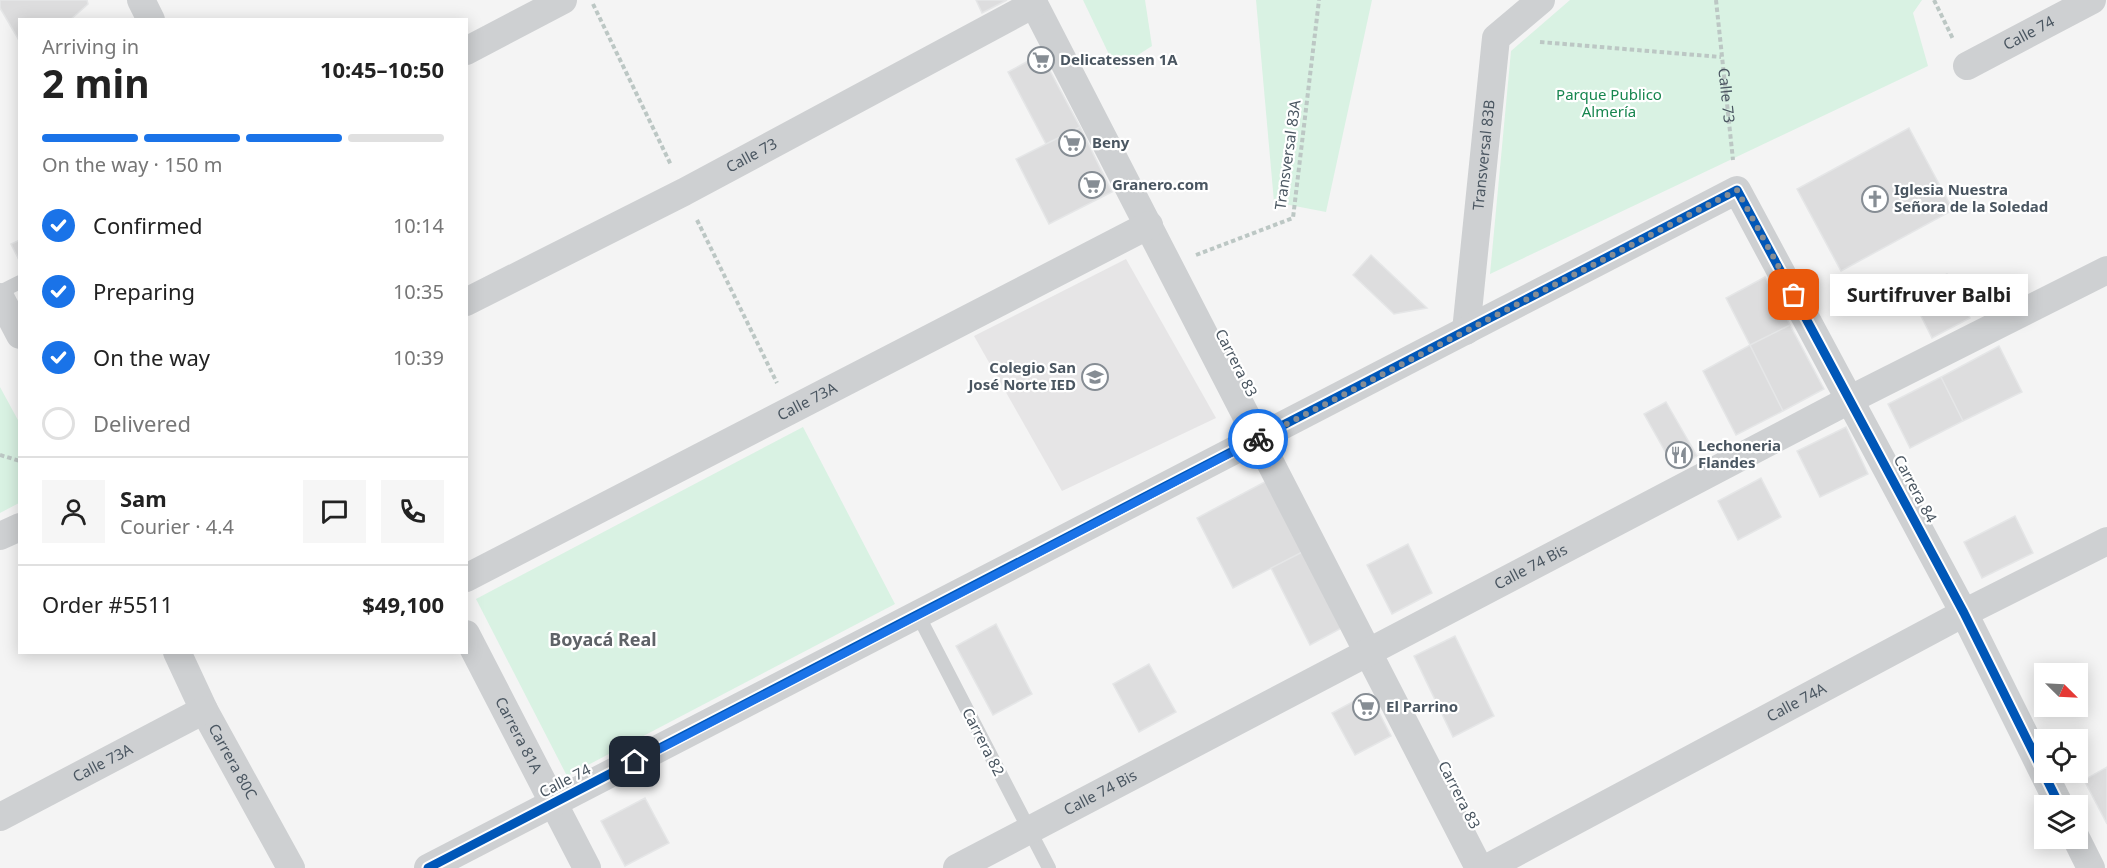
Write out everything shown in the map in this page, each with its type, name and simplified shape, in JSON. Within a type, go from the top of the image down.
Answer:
[{"type":"street","points":[[141,0],[151,18]]},
{"type":"street","points":[[468,50],[564,0]]},
{"type":"street","points":[[1496,38],[1540,0]]},
{"type":"street","name":"Calle 74","points":[[1967,66],[2092,0]]},
{"type":"street","name":"Carrera 83","points":[[1033,2],[1479,868]]},
{"type":"street","name":"Calle 73","points":[[468,301],[684,192],[1033,2]]},
{"type":"street","name":"Transversal 83B","points":[[1466,331],[1496,38]]},
{"type":"street","name":"Calle 74","points":[[428,868],[1737,190]]},
{"type":"street","name":"Carrera 84","points":[[1737,190],[1851,399],[1964,614],[2054,795]]},
{"type":"street","name":"Calle 73A","points":[[468,577],[1149,225]]},
{"type":"street","name":"Calle 74 Bis","points":[[957,868],[1851,399],[2107,270]]},
{"type":"street","points":[[0,297],[18,331]]},
{"type":"street","points":[[0,536],[18,527]]},
{"type":"street","name":"Calle 74A","points":[[1487,868],[1964,614],[2107,541]]},
{"type":"street","name":"Carrera 81A","points":[[468,638],[587,868]]},
{"type":"street","name":"Carrera 80C","points":[[178,654],[204,710],[291,868]]},
{"type":"street","name":"Calle 73A","points":[[0,817],[204,710]]},
{"type":"street","points":[[2082,849],[2091,868]]},
{"type":"lane","points":[[0,292],[18,283]]},
{"type":"lane","name":"Carrera 82","points":[[918,615],[1049,868]]},
{"type":"path","points":[[1934,0],[1967,66]]},
{"type":"path","points":[[1496,38],[1721,57]]},
{"type":"path","points":[[0,455],[18,460]]},
{"type":"shaded area","name":"Colegio San José Norte IED","points":[[1126,259],[1216,418],[1062,491],[974,336]]},
{"type":"green space","points":[[1083,0],[1145,0],[1152,46],[1116,69]]},
{"type":"green space","points":[[1256,0],[1372,0],[1326,212],[1274,202]]},
{"type":"green space","name":"Parque Publico Almería","points":[[1570,0],[1922,0],[1913,13],[1928,66],[1490,274],[1511,51]]},
{"type":"green space","points":[[0,387],[18,420],[18,504],[0,513]]},
{"type":"green space","points":[[803,427],[895,604],[567,776],[476,599]]},
{"type":"building","points":[[0,0],[87,0],[88,4],[72,18],[18,18],[18,39],[0,8]]},
{"type":"building","points":[[976,0],[1007,0],[982,13]]},
{"type":"building","points":[[1041,54],[1080,127],[1046,144],[1008,72]]},
{"type":"building","points":[[1080,127],[1112,192],[1049,224],[1016,159]]},
{"type":"building","name":"Iglesia Nuestra Señora de la Soledad","points":[[1909,128],[1953,210],[1841,271],[1797,189]]},
{"type":"building","points":[[18,241],[18,258],[11,244]]},
{"type":"building","points":[[1371,255],[1427,308],[1394,314],[1353,275]]},
{"type":"building","points":[[1947,274],[1970,318],[1932,338],[1910,294]]},
{"type":"building","points":[[1765,277],[1790,325],[1750,345],[1726,298]]},
{"type":"building","points":[[1790,325],[1824,389],[1783,411],[1750,345]]},
{"type":"building","points":[[1750,345],[1783,411],[1736,435],[1703,371]]},
{"type":"building","points":[[1999,346],[2022,392],[1963,421],[1941,377]]},
{"type":"building","points":[[1941,377],[1963,421],[1910,448],[1888,404]]},
{"type":"building","points":[[1666,402],[1697,456],[1675,469],[1644,414]]},
{"type":"building","points":[[1846,427],[1868,474],[1820,497],[1797,451]]},
{"type":"building","points":[[1274,477],[1310,548],[1233,588],[1197,518]]},
{"type":"building","points":[[1761,478],[1781,517],[1738,540],[1718,501]]},
{"type":"building","points":[[2015,516],[2033,553],[1982,578],[1964,542]]},
{"type":"building","points":[[1408,544],[1432,593],[1392,614],[1367,565]]},
{"type":"building","points":[[1310,548],[1351,623],[1310,645],[1271,568]]},
{"type":"building","points":[[996,624],[1032,694],[993,715],[956,646]]},
{"type":"building","points":[[1455,636],[1494,716],[1453,737],[1414,656]]},
{"type":"building","points":[[1149,664],[1176,712],[1139,732],[1113,684]]},
{"type":"building","points":[[1369,693],[1391,736],[1355,755],[1332,713]]},
{"type":"building","points":[[2107,767],[2107,824],[2086,783],[2088,783],[2088,778]]},
{"type":"building","points":[[645,798],[669,843],[625,866],[601,821]]},
{"type":"cycle path","points":[[428,868],[1737,190],[1964,613],[2055,795]]},
{"type":"way so far","points":[[1258,439],[1737,190],[1794,295]]},
{"type":"place","name":"Delicatessen 1A","points":[[1041,60]]},
{"type":"place","name":"Beny","points":[[1072,143]]},
{"type":"place","name":"Granero.com","points":[[1092,185]]},
{"type":"place","name":"Iglesia Nuestra Señora de la Soledad","points":[[1875,199]]},
{"type":"place","name":"Surtifruver Balbi","points":[[1794,295]]},
{"type":"place","name":"Colegio San José Norte IED","points":[[1095,377]]},
{"type":"place","name":"Lechoneria Flandes","points":[[1679,455]]},
{"type":"place","name":"El Parrino","points":[[1366,707]]},
{"type":"district","name":"Boyacá Real","points":[[603,640]]},
{"type":"route","points":[[635,762],[1258,439]]}]
